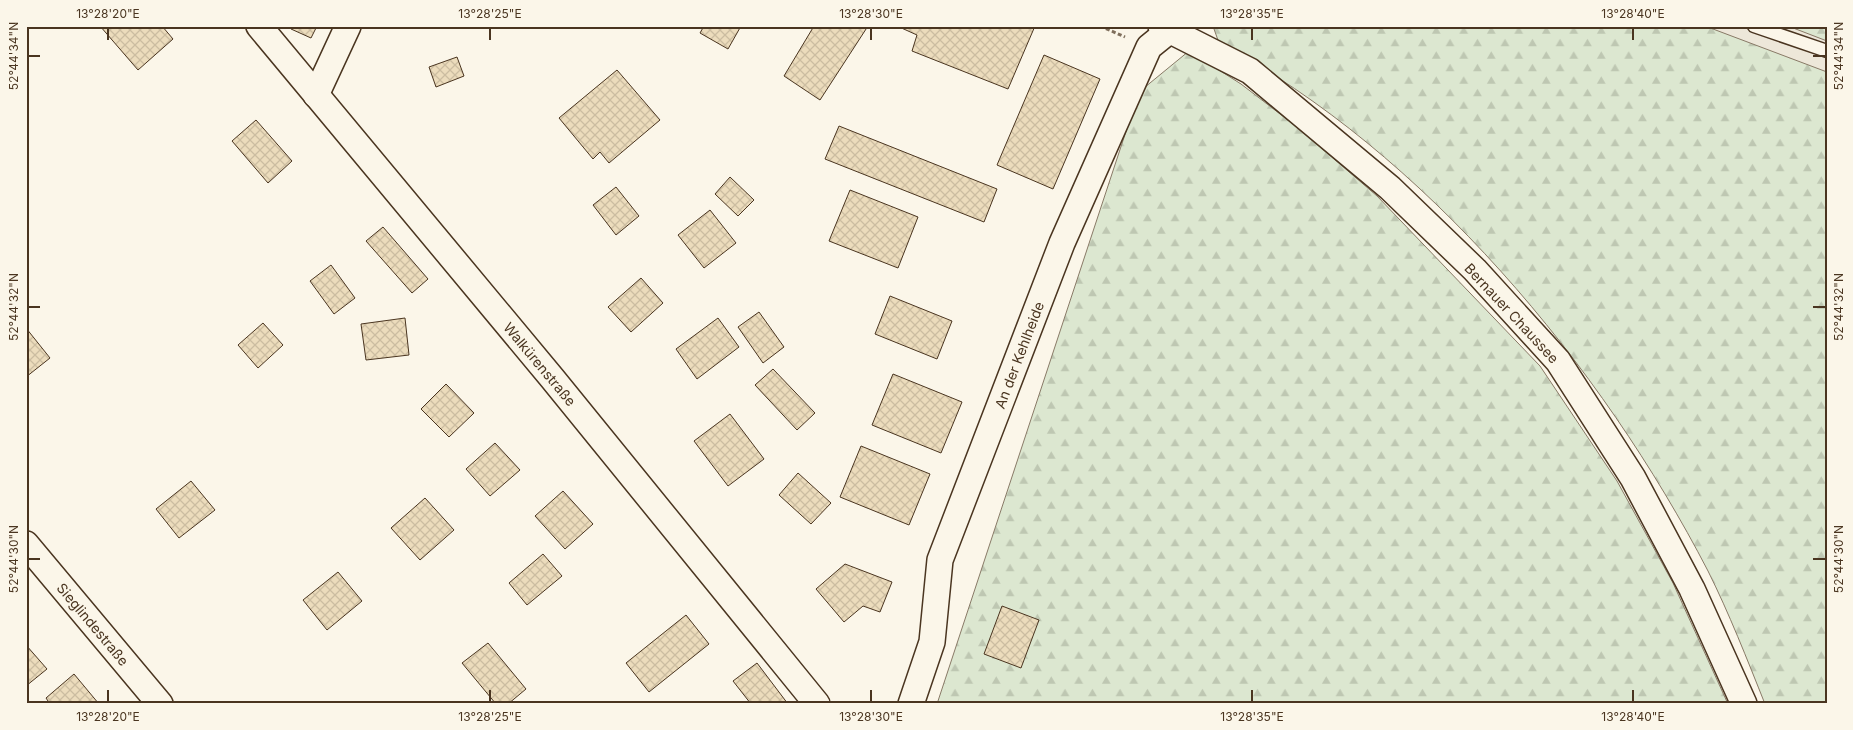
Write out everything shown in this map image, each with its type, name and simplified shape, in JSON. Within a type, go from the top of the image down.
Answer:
[{"type":"street","name":"Walkürenstraße","points":[[259,26],[552,378],[817,704]]},
{"type":"street","points":[[316,95],[348,26]]},
{"type":"street","name":"An der Kehlheide","points":[[911,704],[932,642],[940,560],[1054,262],[1149,47],[1169,28]]},
{"type":"street","name":"Bernauer Chaussee","points":[[1169,28],[1250,71],[1390,188],[1475,270],[1558,361],[1642,495],[1692,589],[1744,704]]},
{"type":"street","name":"Sieglindestraße","points":[[26,544],[160,704]]},
{"type":"lane","points":[[1754,26],[1827,51]]},
{"type":"green space","points":[[1218,26],[1827,26],[1827,704],[1765,704],[1716,587],[1665,494],[1616,417],[1561,343],[1501,271],[1436,204],[1367,143],[1295,89],[1219,43],[1214,29]]},
{"type":"green space","points":[[1189,51],[1241,84],[1297,127],[1377,196],[1540,366],[1617,481],[1673,583],[1728,704],[937,704],[1139,92]]},
{"type":"shaded area","points":[[1705,26],[1788,26],[1827,41],[1827,72]]},
{"type":"building","points":[[100,26],[162,26],[173,39],[138,70]]},
{"type":"building","points":[[292,26],[317,26],[311,38],[291,29]]},
{"type":"building","points":[[704,26],[741,26],[728,49],[700,33]]},
{"type":"building","points":[[814,26],[868,26],[820,100],[784,76]]},
{"type":"building","points":[[897,26],[1035,26],[1008,89],[912,51],[917,35]]},
{"type":"building","points":[[1044,55],[1100,79],[1053,189],[997,165]]},
{"type":"building","points":[[457,57],[464,76],[436,87],[429,67]]},
{"type":"building","points":[[617,70],[660,120],[609,163],[600,152],[593,159],[559,118]]},
{"type":"building","points":[[256,120],[292,161],[268,183],[232,141]]},
{"type":"building","points":[[839,126],[997,189],[984,222],[825,159]]},
{"type":"building","points":[[730,177],[754,200],[738,216],[715,194]]},
{"type":"building","points":[[616,187],[639,216],[616,235],[593,205]]},
{"type":"building","points":[[850,190],[918,217],[898,268],[829,241]]},
{"type":"building","points":[[710,210],[736,243],[704,268],[678,235]]},
{"type":"building","points":[[383,227],[428,279],[412,293],[366,241]]},
{"type":"building","points":[[331,265],[355,298],[334,314],[310,281]]},
{"type":"building","points":[[641,278],[663,303],[631,332],[608,307]]},
{"type":"building","points":[[890,296],[952,321],[937,359],[875,334]]},
{"type":"building","points":[[759,312],[784,347],[763,363],[738,327]]},
{"type":"building","points":[[405,318],[409,355],[366,360],[361,324]]},
{"type":"building","points":[[718,318],[739,347],[697,379],[676,349]]},
{"type":"building","points":[[263,323],[283,345],[258,368],[238,345]]},
{"type":"building","points":[[26,328],[50,358],[26,377]]},
{"type":"building","points":[[773,369],[815,413],[797,430],[755,385]]},
{"type":"building","points":[[893,374],[962,402],[941,453],[872,425]]},
{"type":"building","points":[[446,384],[474,413],[449,437],[421,409]]},
{"type":"building","points":[[730,414],[764,459],[728,486],[694,441]]},
{"type":"building","points":[[495,443],[520,470],[490,496],[466,469]]},
{"type":"building","points":[[861,446],[930,474],[909,525],[840,497]]},
{"type":"building","points":[[798,473],[831,503],[811,524],[779,495]]},
{"type":"building","points":[[191,481],[215,510],[179,538],[156,509]]},
{"type":"building","points":[[563,491],[593,524],[565,549],[535,516]]},
{"type":"building","points":[[425,498],[454,530],[420,560],[391,528]]},
{"type":"building","points":[[543,554],[562,576],[527,605],[509,583]]},
{"type":"building","points":[[845,564],[892,582],[880,612],[863,606],[844,622],[816,589]]},
{"type":"building","points":[[338,572],[362,601],[327,630],[303,600]]},
{"type":"building","points":[[1002,606],[1039,620],[1021,668],[984,654]]},
{"type":"building","points":[[686,615],[709,644],[649,692],[626,663]]},
{"type":"building","points":[[488,643],[526,689],[508,704],[496,704],[462,663]]},
{"type":"building","points":[[26,645],[47,669],[26,686]]},
{"type":"building","points":[[757,663],[788,704],[751,704],[733,681]]},
{"type":"building","points":[[74,674],[99,704],[50,704],[46,698]]}]
